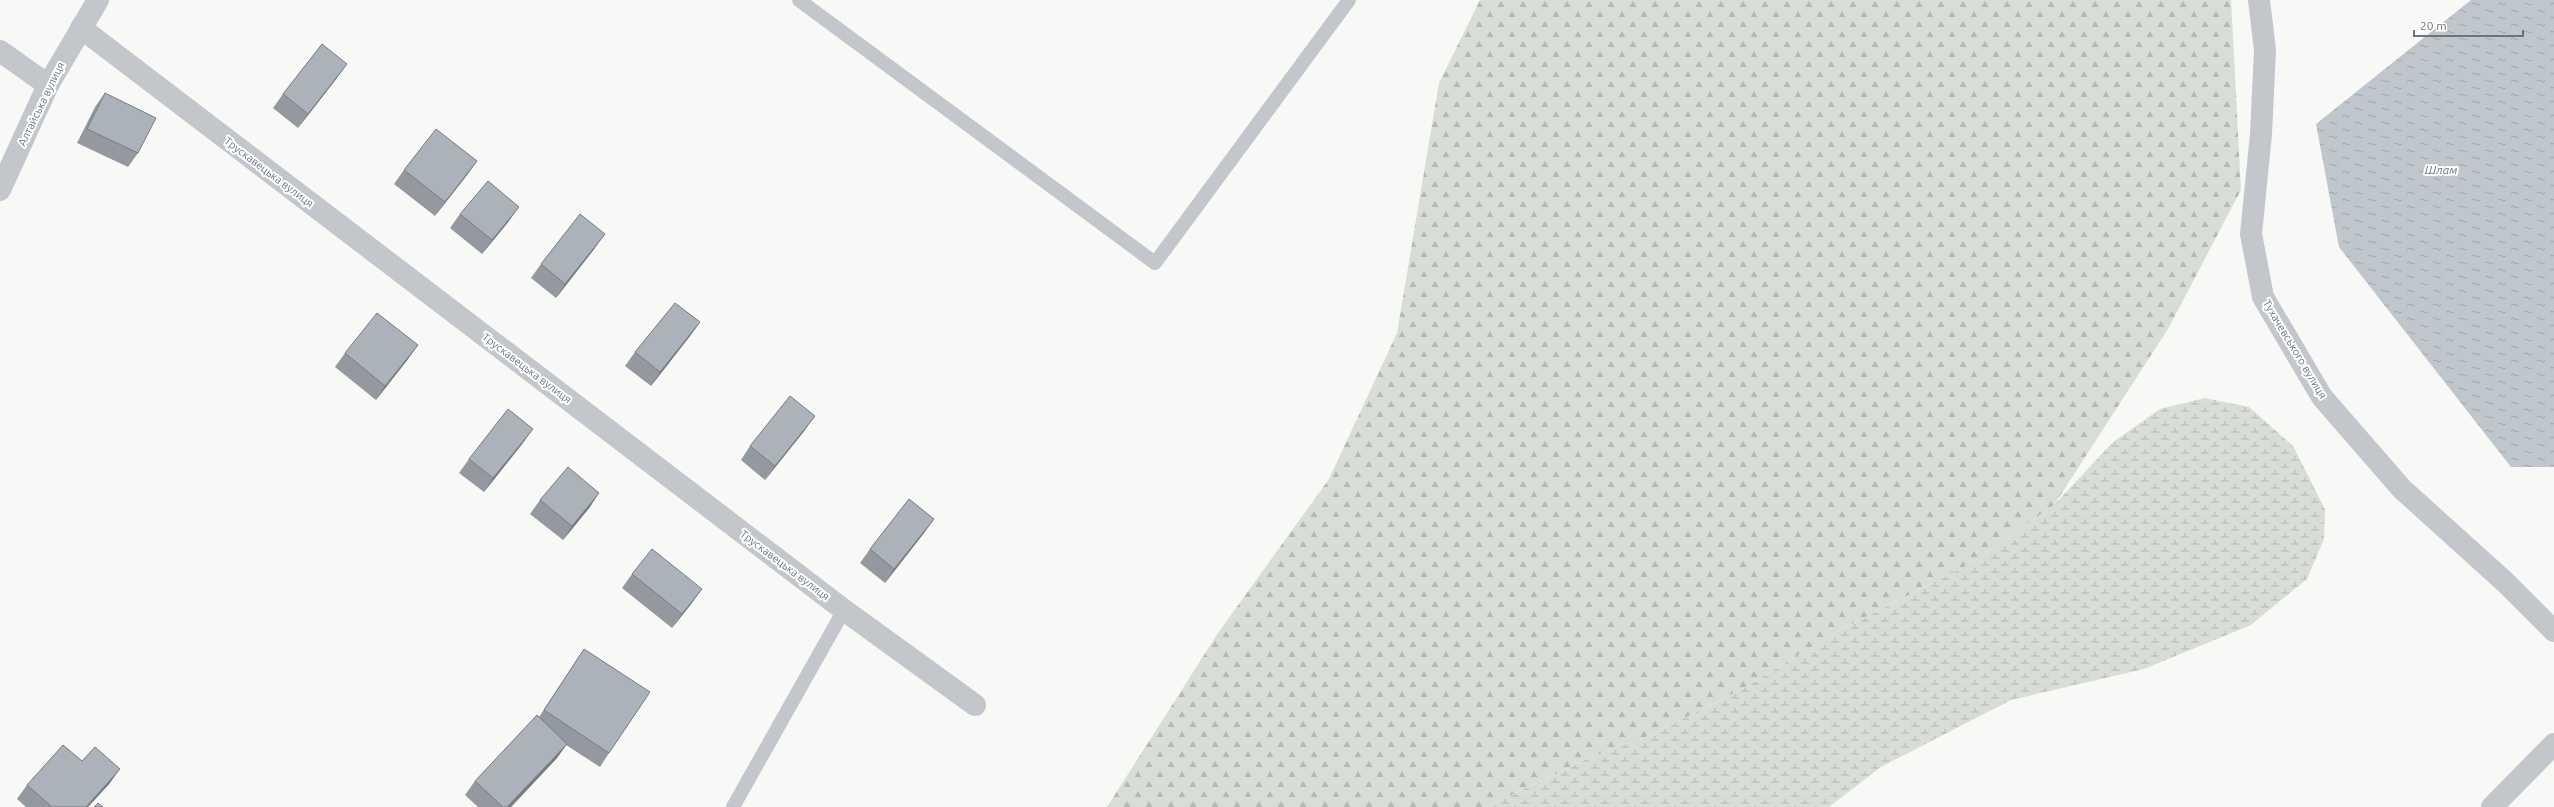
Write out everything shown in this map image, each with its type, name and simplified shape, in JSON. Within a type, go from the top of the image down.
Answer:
[{"type":"street","name":"Алтайська вулиця","points":[[0,190],[48,86],[98,0]]},
{"type":"street","name":"Тухачевського вулиця","points":[[2259,0],[2265,50],[2261,134],[2251,234],[2264,298],[2322,397],[2402,489],[2505,582],[2554,631]]},
{"type":"street","name":"Трускавецька вулиця","points":[[81,28],[844,610],[975,705]]},
{"type":"street","points":[[0,51],[48,86]]},
{"type":"street","points":[[2492,807],[2554,744]]},
{"type":"lane","points":[[799,0],[1155,263],[1349,0]]},
{"type":"lane","points":[[733,807],[844,610]]},
{"type":"green space","points":[[1480,0],[2231,0],[2241,190],[2168,329],[2054,505],[1972,563],[1840,630],[1739,691],[1648,736],[1589,758],[1486,807],[1107,807],[1218,633],[1329,479],[1397,333],[1439,83]]},
{"type":"green space","points":[[2205,398],[2249,407],[2293,446],[2325,509],[2324,539],[2307,579],[2251,625],[2144,669],[2011,700],[1881,767],[1829,807],[1486,807],[1589,758],[1648,736],[1739,691],[1840,630],[1972,563],[2054,505],[2113,442],[2160,409]]},
{"type":"water","name":"Шлам","points":[[2471,0],[2554,0],[2554,467],[2511,467],[2339,247],[2316,124]]},
{"type":"building","points":[[322,44],[347,64],[308,114],[283,94]]},
{"type":"building","points":[[105,93],[156,118],[138,153],[87,129]]},
{"type":"building","points":[[436,129],[477,161],[445,202],[404,170]]},
{"type":"building","points":[[488,181],[519,207],[492,240],[460,214]]},
{"type":"building","points":[[580,214],[605,234],[565,284],[541,264]]},
{"type":"building","points":[[675,303],[700,322],[660,372],[635,352]]},
{"type":"building","points":[[377,313],[418,345],[385,386],[345,353]]},
{"type":"building","points":[[790,396],[815,416],[775,466],[750,446]]},
{"type":"building","points":[[508,409],[533,429],[493,478],[469,459]]},
{"type":"building","points":[[568,467],[599,493],[572,526],[540,500]]},
{"type":"building","points":[[909,499],[934,519],[894,569],[870,549]]},
{"type":"building","points":[[652,549],[702,589],[682,614],[632,574]]},
{"type":"building","points":[[584,649],[650,692],[609,753],[544,710]]},
{"type":"building","points":[[537,715],[567,744],[507,807],[503,807],[475,781]]},
{"type":"building","points":[[63,745],[82,761],[95,747],[120,769],[86,807],[52,807],[27,785]]},
{"type":"building","points":[[98,803],[103,807],[94,807]]}]
